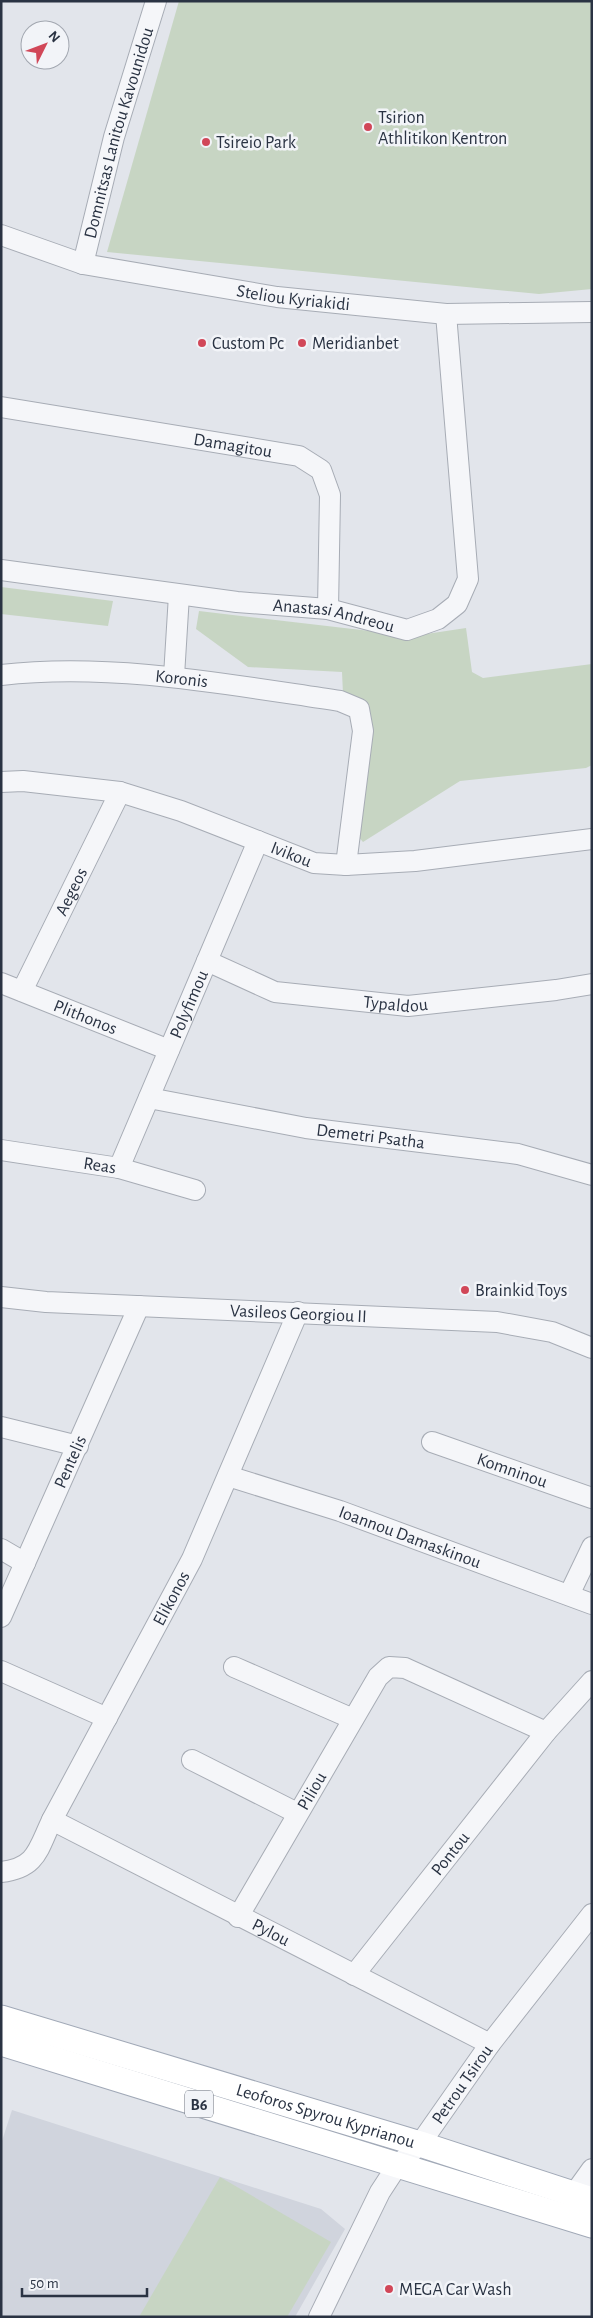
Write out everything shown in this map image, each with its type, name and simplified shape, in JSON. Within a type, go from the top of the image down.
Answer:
[{"type":"main road","name":"Leoforos Spyrou Kyprianou","points":[[1,2018],[420,2144],[583,2197]]},
{"type":"main road","name":"Leoforos Spyrou Kyprianou","points":[[3,2048],[592,2225]]},
{"type":"street","name":"Domnitsas Lanitou Kavounidou","points":[[83,264],[114,137],[156,1]]},
{"type":"street","name":"Steliou Kyriakidi","points":[[1,235],[83,264],[277,297],[446,314],[592,312]]},
{"type":"street","name":"Anastasi Andreou","points":[[1,570],[236,602],[328,609],[407,630],[438,619],[457,604],[468,579],[446,314]]},
{"type":"street","name":"Damagitou","points":[[1,407],[299,456],[321,470],[330,495],[328,609]]},
{"type":"street","points":[[174,676],[179,595]]},
{"type":"street","name":"Koronis","points":[[1,675],[35,671],[174,676],[340,701],[359,709],[363,731],[346,865]]},
{"type":"street","name":"Ivikou","points":[[1,782],[23,781],[120,792],[181,811],[314,863],[346,865],[415,860],[592,838]]},
{"type":"street","name":"Aegeos","points":[[22,991],[120,792]]},
{"type":"street","name":"Polyfimou","points":[[119,1168],[258,841]]},
{"type":"street","name":"Typaldou","points":[[207,962],[274,992],[408,1006],[556,990],[592,984]]},
{"type":"street","name":"Plithonos","points":[[1,983],[169,1050]]},
{"type":"street","name":"Demetri Psatha","points":[[149,1098],[306,1128],[518,1154],[592,1175]]},
{"type":"street","name":"Reas","points":[[1,1150],[119,1168],[195,1190]]},
{"type":"street","name":"Vasileos Georgiou II","points":[[1,1297],[46,1302],[497,1322],[552,1332],[592,1348]]},
{"type":"street","name":"Pentelis","points":[[1,1617],[139,1306]]},
{"type":"street","name":"Elikonos","points":[[10,1871],[34,1858],[52,1820],[192,1559],[298,1312]]},
{"type":"street","points":[[1,1427],[78,1446]]},
{"type":"street","name":"Komninou","points":[[432,1442],[592,1498]]},
{"type":"street","name":"Ioannou Damaskinou","points":[[228,1476],[340,1511],[592,1604]]},
{"type":"street","points":[[569,1595],[592,1547]]},
{"type":"street","points":[[1,1549],[25,1563]]},
{"type":"street","points":[[234,1667],[353,1718]]},
{"type":"street","name":"Piliou","points":[[238,1916],[353,1718],[378,1677],[389,1667],[406,1668],[546,1732]]},
{"type":"street","points":[[1,1672],[107,1718]]},
{"type":"street","name":"Pontou","points":[[354,1975],[546,1732],[592,1681]]},
{"type":"street","points":[[192,1760],[297,1814]]},
{"type":"street","name":"Pylou","points":[[52,1820],[490,2044]]},
{"type":"street","name":"Petrou Tsirou","points":[[319,2317],[380,2192],[397,2166],[420,2144],[490,2044],[592,1914]]},
{"type":"street","points":[[583,2197],[592,2169]]},
{"type":"shaded area","points":[[12,2110],[321,2209],[345,2229],[295,2317],[1,2317],[1,2144]]},
{"type":"green space","name":"Tsirion Athlitikon Kentron","points":[[179,1],[592,1],[592,289],[539,294],[107,252]]},
{"type":"green space","points":[[1,587],[113,601],[108,626],[1,614]]},
{"type":"green space","points":[[199,611],[413,636],[466,628],[472,672],[483,678],[592,664],[592,765],[586,768],[460,781],[363,842],[355,833],[371,728],[343,694],[342,672],[248,667],[196,629]]},
{"type":"green space","points":[[220,2177],[331,2242],[287,2317],[139,2317]]},
{"type":"place","name":"Tsirion Athlitikon Kentron","points":[[368,127]]},
{"type":"place","name":"Tsireio Park","points":[[206,142]]},
{"type":"place","name":"Custom Pc","points":[[202,343]]},
{"type":"place","name":"Meridianbet","points":[[302,343]]},
{"type":"place","name":"Brainkid Toys","points":[[465,1290]]},
{"type":"place","name":"MEGA Car Wash","points":[[389,2289]]}]
